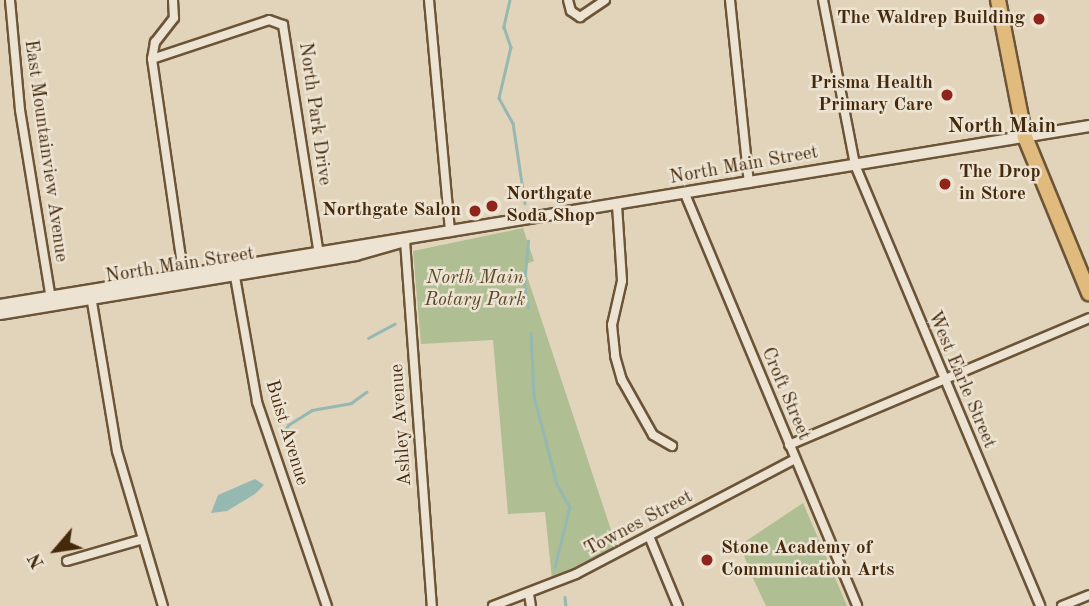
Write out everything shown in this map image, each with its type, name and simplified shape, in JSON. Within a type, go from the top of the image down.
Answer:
[{"type":"highway","points":[[998,0],[1025,137],[1089,293]]},
{"type":"street","name":"East Mountainview Avenue","points":[[10,0],[20,110],[51,301]]},
{"type":"street","points":[[173,0],[174,18],[155,42],[152,59],[184,278]]},
{"type":"street","points":[[429,0],[450,232]]},
{"type":"street","points":[[568,4],[575,15],[585,17],[605,0]]},
{"type":"street","points":[[730,0],[749,183]]},
{"type":"street","name":"West Earle Street","points":[[823,0],[855,165],[1040,606]]},
{"type":"street","name":"North Park Drive","points":[[152,59],[270,20],[283,25],[319,256]]},
{"type":"street","name":"North Main Street","points":[[0,314],[51,301],[450,232],[1089,127]]},
{"type":"street","name":"Croft Street","points":[[685,194],[857,606]]},
{"type":"street","points":[[617,205],[622,281],[612,326],[615,356],[622,380],[653,435],[672,446]]},
{"type":"street","name":"Ashley Avenue","points":[[405,241],[432,606]]},
{"type":"street","name":"Buist Avenue","points":[[233,270],[257,402],[327,606]]},
{"type":"street","points":[[90,294],[117,451],[163,606]]},
{"type":"street","name":"North Main Street","points":[[0,305],[51,301]]},
{"type":"street","points":[[789,445],[1089,318]]},
{"type":"street","name":"Townes Street","points":[[493,606],[529,594],[649,537],[795,459]]},
{"type":"street","points":[[649,537],[678,606]]},
{"type":"street","points":[[67,561],[143,539]]},
{"type":"street","points":[[529,594],[531,606]]},
{"type":"street","points":[[1062,606],[1089,595]]},
{"type":"green space","name":"North Main Rotary Park","points":[[523,228],[534,261],[526,264],[526,273],[617,548],[552,579],[545,512],[508,514],[493,340],[421,344],[413,251]]},
{"type":"green space","points":[[803,503],[847,606],[766,606],[751,574],[740,545]]},
{"type":"water","points":[[255,479],[264,485],[255,494],[227,511],[211,513],[218,495]]},
{"type":"waterway","points":[[510,0],[504,27],[511,47],[499,98],[513,123],[525,203]]},
{"type":"waterway","points":[[528,241],[524,285],[528,308]]},
{"type":"waterway","points":[[368,338],[394,324]]},
{"type":"waterway","points":[[531,333],[534,396],[557,484],[570,507],[555,567]]},
{"type":"waterway","points":[[283,434],[288,425],[312,410],[351,403],[366,392]]},
{"type":"waterway","points":[[565,597],[566,606]]},
{"type":"place","name":"The Waldrep Building","points":[[1039,19]]},
{"type":"place","name":"Prisma Health Primary Care","points":[[947,95]]},
{"type":"place","name":"The Drop in Store","points":[[945,184]]},
{"type":"place","name":"Northgate Soda Shop","points":[[492,206]]},
{"type":"place","name":"Northgate Salon","points":[[475,211]]},
{"type":"place","name":"Stone Academy of Communication Arts","points":[[707,560]]},
{"type":"district","name":"North Main","points":[[1002,127]]}]
